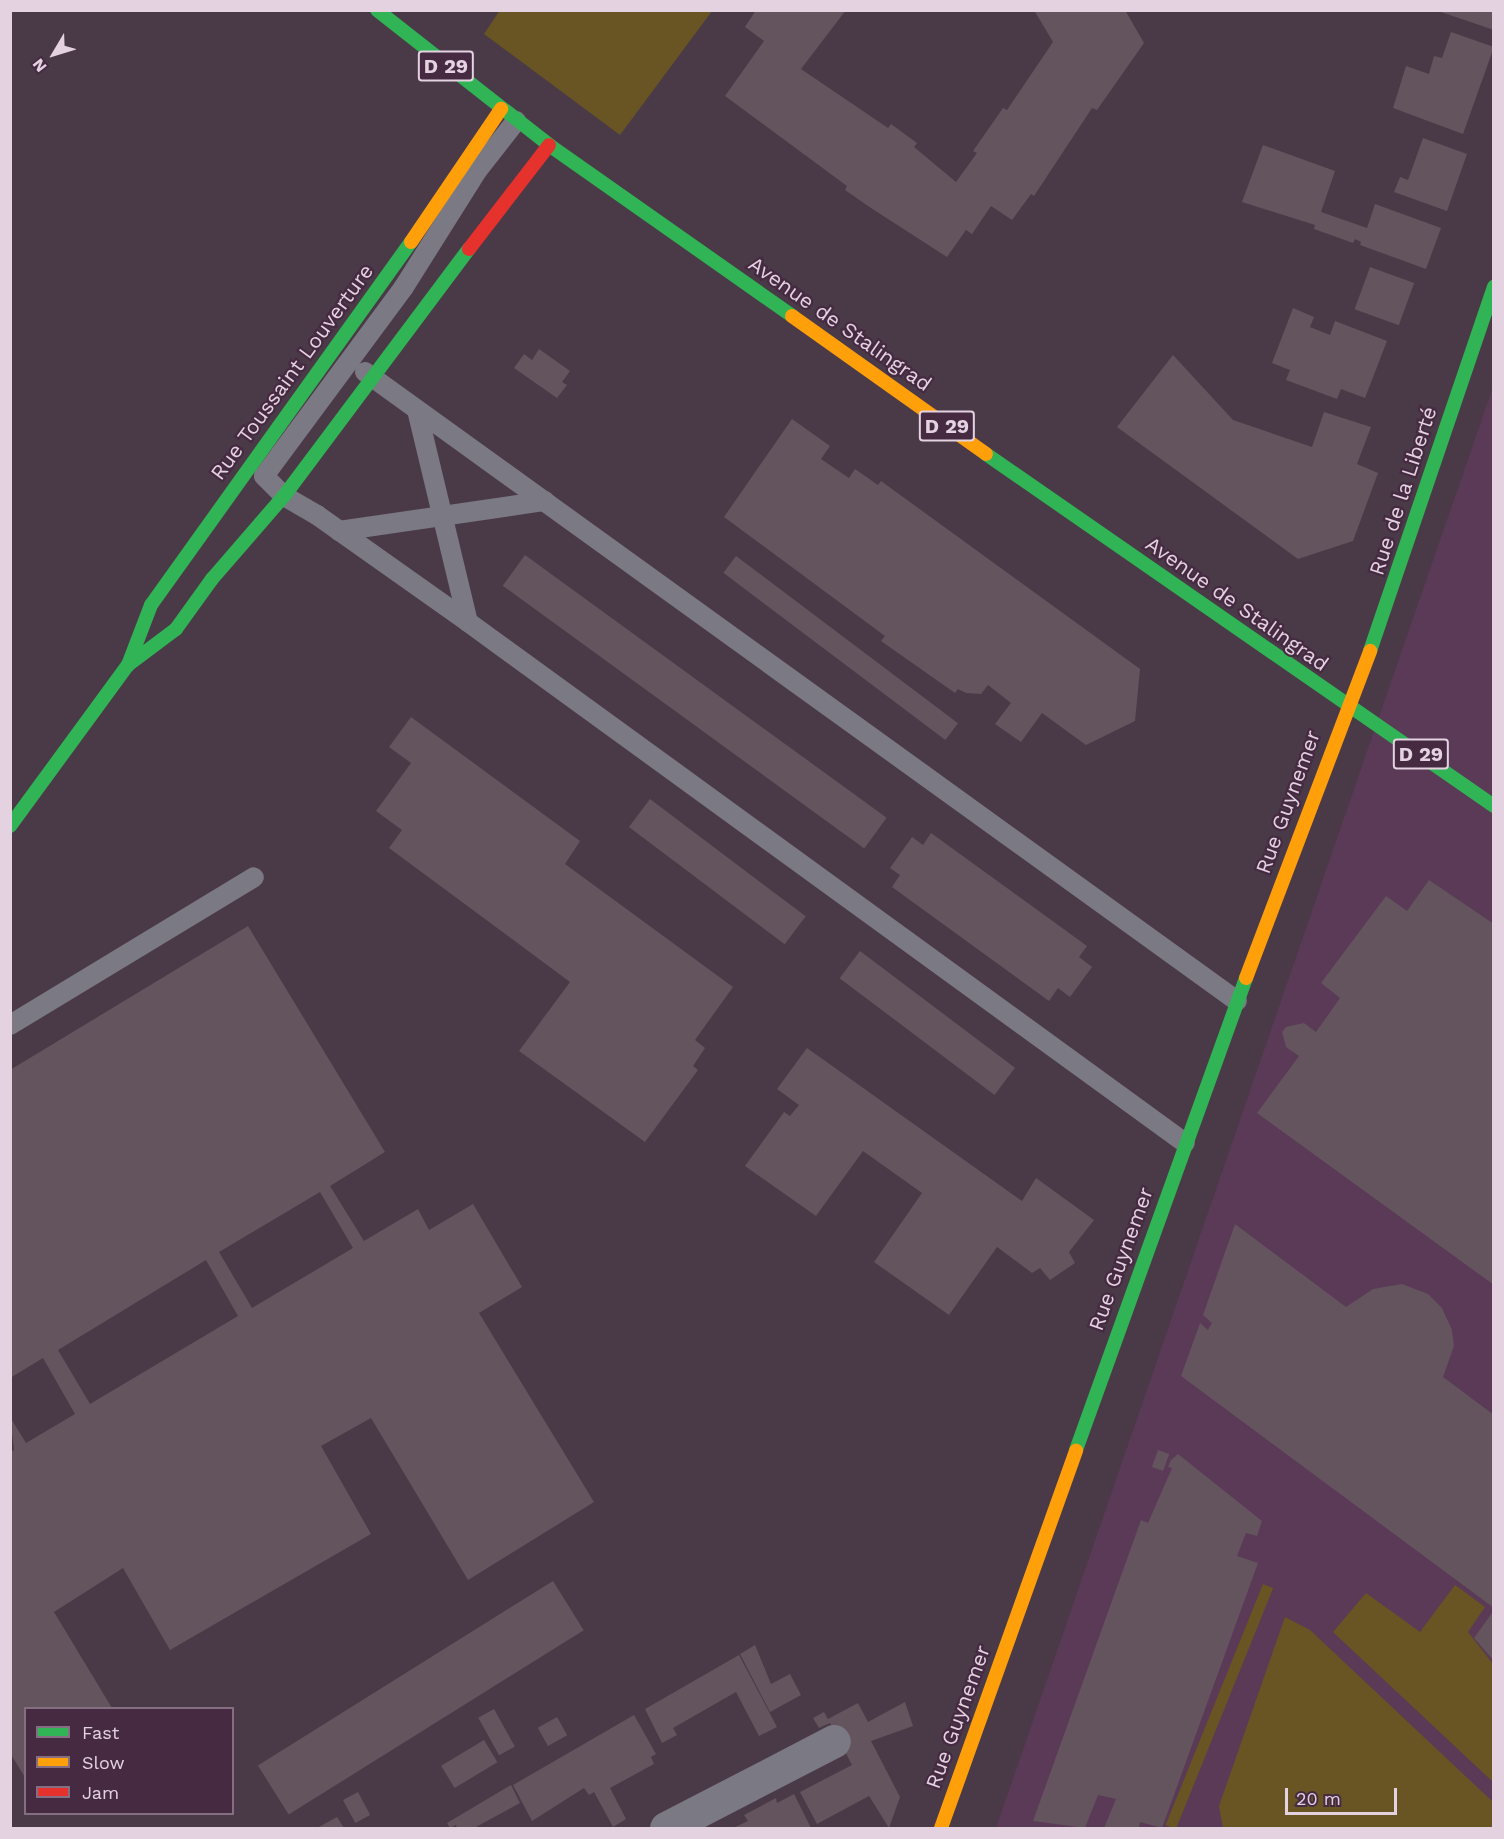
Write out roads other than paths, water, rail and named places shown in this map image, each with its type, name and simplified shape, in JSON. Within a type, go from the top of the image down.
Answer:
[{"type":"street","name":"Avenue de Stalingrad","points":[[377,10],[549,145],[1346,706],[1494,806]]},
{"type":"street","name":"Rue Toussaint Louverture","points":[[10,826],[128,665],[151,606],[313,380],[508,115]]},
{"type":"street","name":"Rue Toussaint Louverture","points":[[128,665],[176,629],[212,579],[284,496],[371,376],[549,145]]},
{"type":"street","name":"Rue de la Liberté","points":[[1346,706],[1378,633],[1494,286]]},
{"type":"street","name":"Rue Guynemer","points":[[941,1828],[1185,1143],[1346,706]]},
{"type":"street","points":[[666,1828],[834,1742]]},
{"type":"lane","points":[[508,115],[477,171],[350,362],[264,476],[284,496],[339,531],[468,622],[1185,1143]]},
{"type":"lane","points":[[350,362],[1237,1001]]},
{"type":"lane","points":[[313,380],[350,362]]},
{"type":"lane","points":[[417,410],[468,622]]},
{"type":"lane","points":[[339,531],[441,514],[545,501]]},
{"type":"lane","points":[[10,1025],[254,878]]}]
